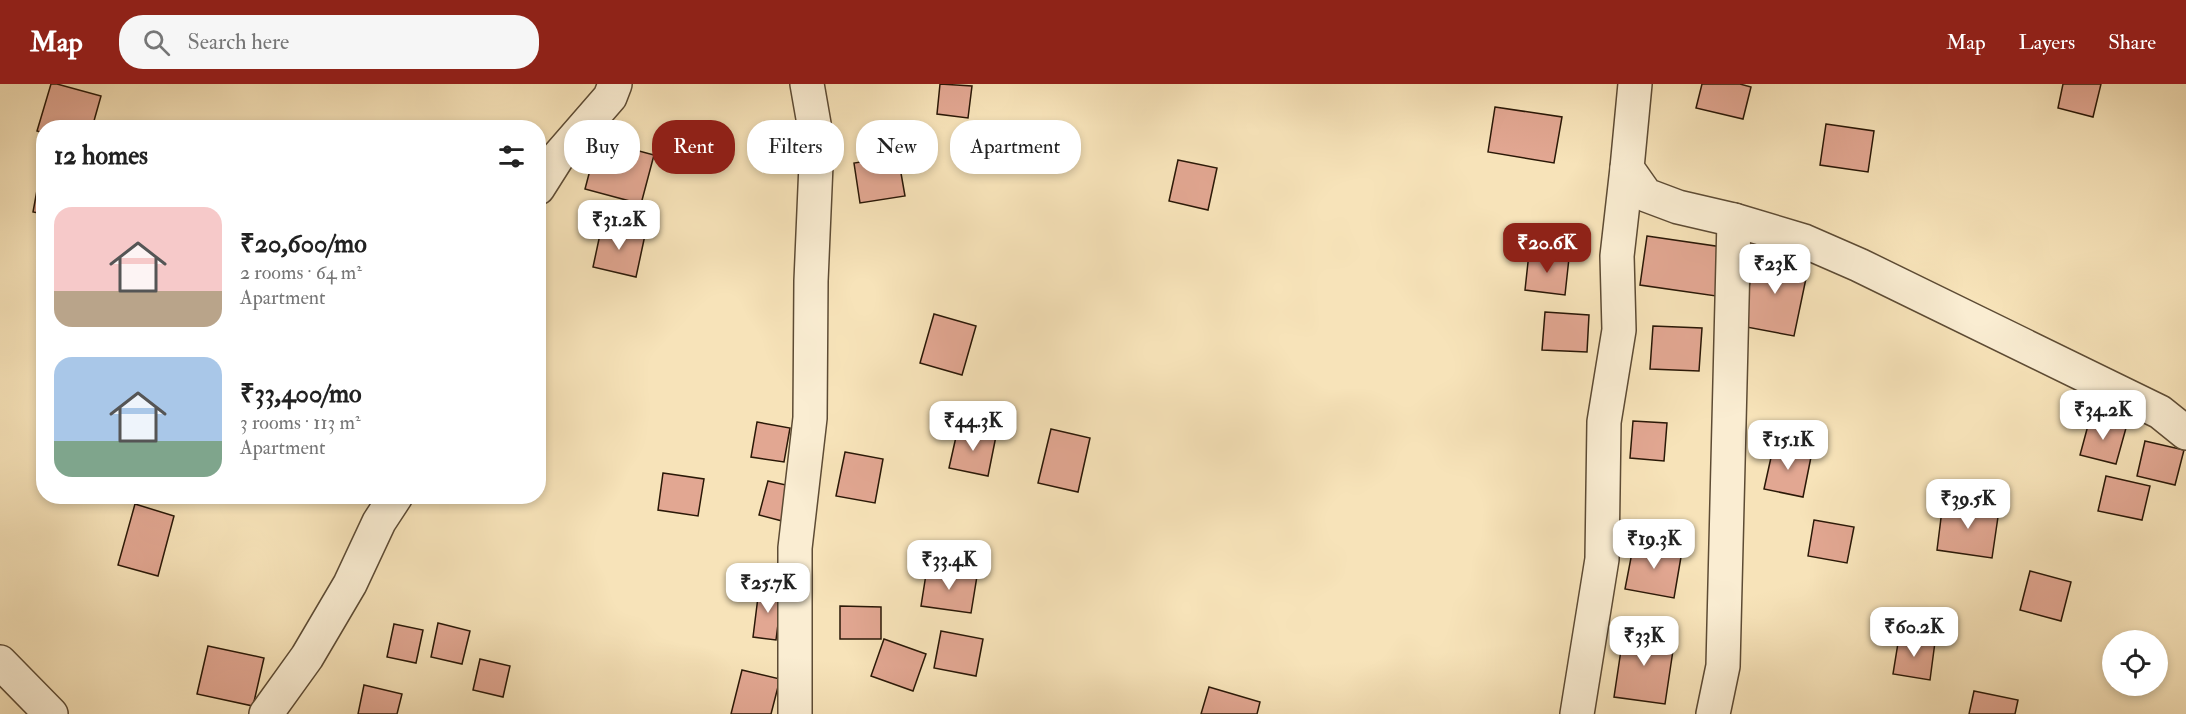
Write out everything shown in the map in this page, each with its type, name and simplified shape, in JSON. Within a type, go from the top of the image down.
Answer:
[{"type":"street","points":[[546,175],[557,158],[610,97],[615,84]]},
{"type":"street","points":[[795,714],[795,548],[810,418],[817,141],[807,84]]},
{"type":"street","points":[[1577,714],[1602,559],[1604,422],[1619,330],[1617,256],[1635,84]]},
{"type":"street","points":[[1627,168],[1646,195],[1678,207],[1734,220],[1804,241],[1859,264],[2160,411],[2186,432]]},
{"type":"street","points":[[1713,714],[1723,666],[1734,220]]},
{"type":"street","points":[[266,714],[313,648],[350,584],[379,522],[391,504]]},
{"type":"street","points":[[0,662],[51,714]]},
{"type":"building","points":[[51,84],[101,96],[94,120],[40,120]]},
{"type":"building","points":[[940,84],[972,86],[968,118],[937,114]]},
{"type":"building","points":[[1702,84],[1740,84],[1751,87],[1743,119],[1696,108]]},
{"type":"building","points":[[2063,84],[2101,84],[2093,117],[2058,108]]},
{"type":"building","points":[[1495,107],[1562,117],[1554,163],[1488,152]]},
{"type":"building","points":[[1826,124],[1874,131],[1868,172],[1820,165]]},
{"type":"building","points":[[640,151],[652,154],[641,204],[585,189],[589,174],[640,174]]},
{"type":"building","points":[[1178,160],[1217,168],[1208,210],[1169,201]]},
{"type":"building","points":[[854,163],[856,163],[856,174],[901,174],[905,196],[860,203]]},
{"type":"building","points":[[36,196],[36,213],[33,212]]},
{"type":"building","points":[[602,225],[645,235],[636,277],[593,267]]},
{"type":"building","points":[[1647,236],[1722,247],[1716,296],[1640,285]]},
{"type":"building","points":[[1529,253],[1569,258],[1565,295],[1525,290]]},
{"type":"building","points":[[1756,253],[1809,264],[1794,336],[1741,326]]},
{"type":"building","points":[[1545,312],[1589,315],[1587,352],[1542,350]]},
{"type":"building","points":[[934,314],[976,326],[962,375],[920,363]]},
{"type":"building","points":[[1653,326],[1702,328],[1699,371],[1650,369]]},
{"type":"building","points":[[2090,418],[2126,428],[2116,464],[2080,455]]},
{"type":"building","points":[[1633,421],[1667,423],[1664,461],[1630,458]]},
{"type":"building","points":[[757,422],[790,428],[784,462],[751,457]]},
{"type":"building","points":[[958,428],[996,436],[988,476],[949,468]]},
{"type":"building","points":[[1051,429],[1090,438],[1078,492],[1038,483]]},
{"type":"building","points":[[2145,441],[2184,450],[2175,485],[2137,476]]},
{"type":"building","points":[[1774,444],[1812,452],[1803,497],[1764,489]]},
{"type":"building","points":[[845,452],[883,459],[875,503],[836,496]]},
{"type":"building","points":[[663,473],[704,479],[698,516],[658,510]]},
{"type":"building","points":[[2106,476],[2150,486],[2142,520],[2098,511]]},
{"type":"building","points":[[768,481],[795,487],[786,522],[759,515]]},
{"type":"building","points":[[1943,502],[1999,510],[1992,558],[1937,550]]},
{"type":"building","points":[[135,504],[174,516],[158,576],[118,565]]},
{"type":"building","points":[[1814,520],[1854,527],[1847,563],[1808,556]]},
{"type":"building","points":[[1634,542],[1682,551],[1674,598],[1625,589]]},
{"type":"building","points":[[927,568],[977,576],[971,613],[921,606]]},
{"type":"building","points":[[2030,571],[2071,582],[2061,621],[2020,610]]},
{"type":"building","points":[[759,589],[782,592],[776,640],[753,637]]},
{"type":"building","points":[[840,606],[881,607],[881,639],[840,639]]},
{"type":"building","points":[[438,623],[470,631],[462,664],[431,657]]},
{"type":"building","points":[[394,624],[423,630],[416,663],[387,657]]},
{"type":"building","points":[[1624,630],[1675,637],[1665,704],[1614,697]]},
{"type":"building","points":[[941,631],[983,639],[976,676],[934,668]]},
{"type":"building","points":[[1899,637],[1935,642],[1930,680],[1893,674]]},
{"type":"building","points":[[884,639],[926,654],[913,691],[871,676]]},
{"type":"building","points":[[208,646],[264,658],[253,706],[197,694]]},
{"type":"building","points":[[480,659],[510,666],[503,697],[473,690]]},
{"type":"building","points":[[742,670],[780,679],[771,714],[731,714]]},
{"type":"building","points":[[364,685],[402,694],[397,714],[358,714]]},
{"type":"building","points":[[1209,687],[1260,702],[1257,714],[1201,714]]},
{"type":"building","points":[[1974,691],[2018,700],[2015,714],[1969,714]]}]
